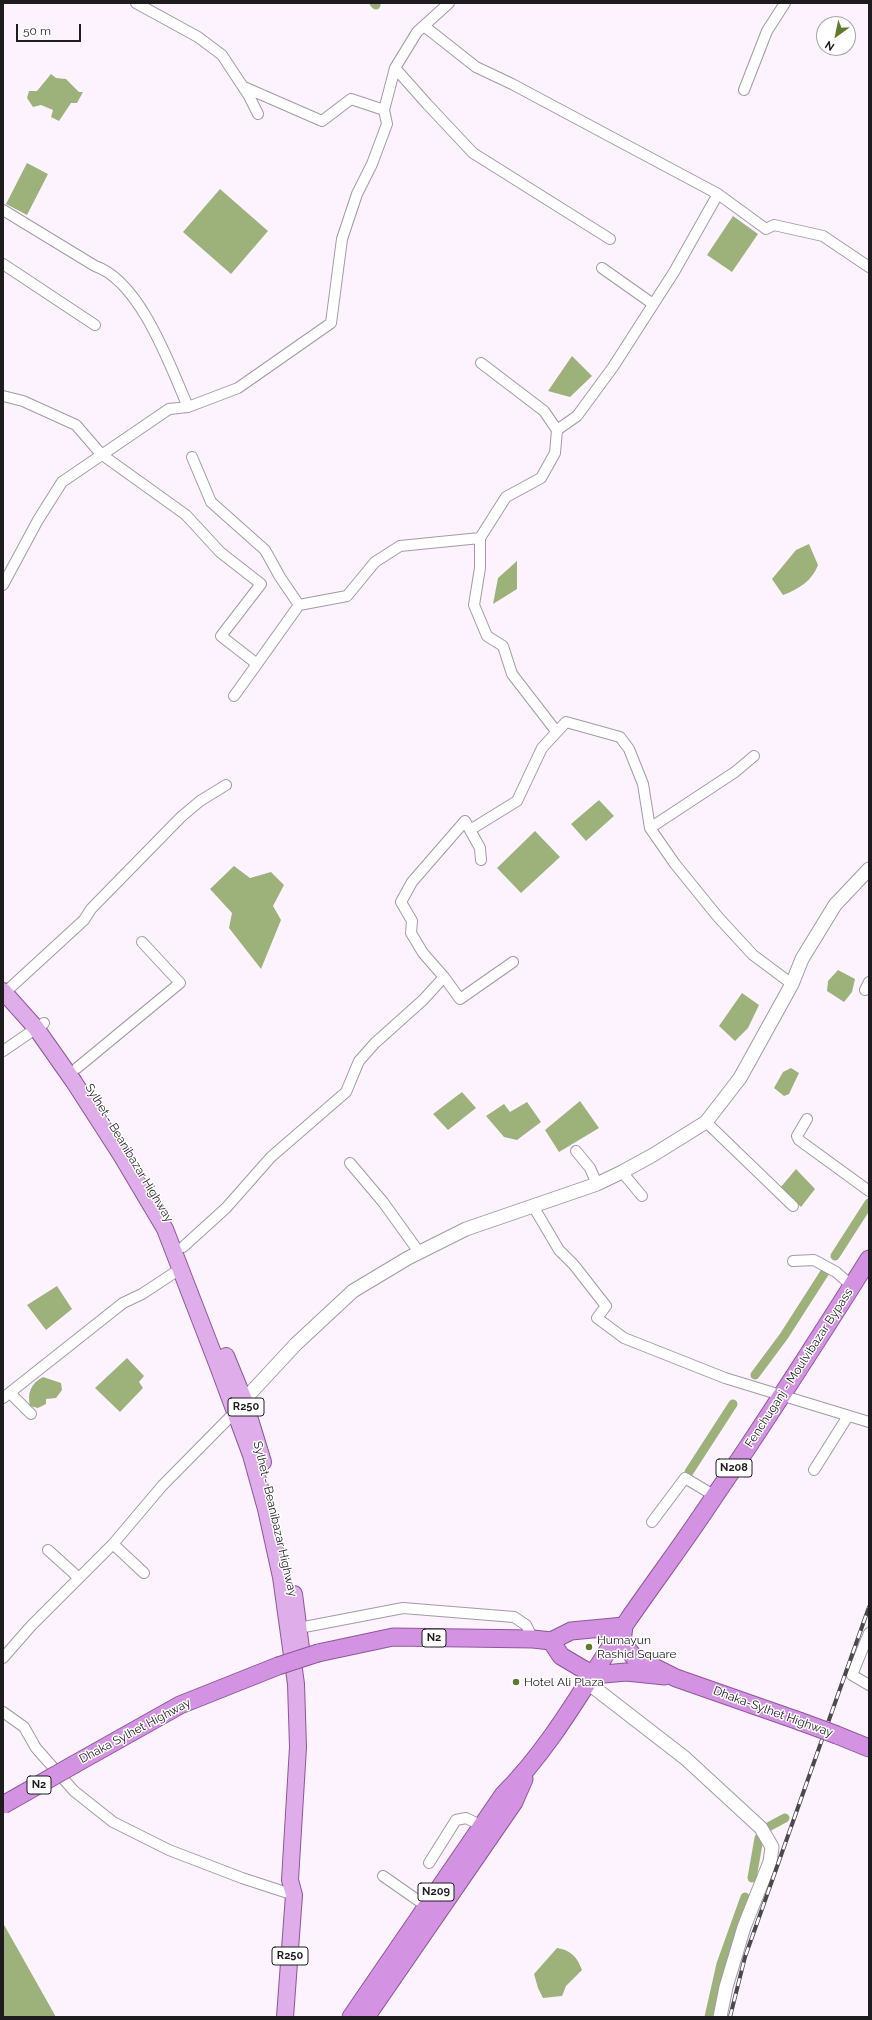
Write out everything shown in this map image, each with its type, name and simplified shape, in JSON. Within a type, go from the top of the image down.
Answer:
[{"type":"highway","name":"Fenchuganj - Moulvibazar Bypass","points":[[591,1679],[624,1626],[716,1496],[869,1259]]},
{"type":"highway","points":[[591,1679],[561,1656],[551,1641],[571,1631],[624,1626]]},
{"type":"highway","name":"Dhaka-Sylhet Highway","points":[[624,1626],[622,1642],[626,1649],[634,1657],[676,1678],[800,1721],[869,1748]]},
{"type":"highway","name":"Dhaka Sylhet Highway","points":[[3,1805],[180,1705],[278,1666],[318,1653],[393,1637],[533,1638]]},
{"type":"highway","name":"N2","points":[[533,1638],[551,1641]]},
{"type":"highway","name":"Dhaka-Sylhet Highway","points":[[591,1679],[626,1672],[676,1678]]},
{"type":"highway","name":"N209","points":[[351,2017],[503,1795],[527,1771],[591,1679]]},
{"type":"highway","name":"N209","points":[[366,2017],[514,1802],[527,1771]]},
{"type":"main road","name":"Sylhet - Beanibazar Highway","points":[[6,986],[77,1068],[165,1209],[183,1247],[214,1329],[244,1400],[257,1441],[290,1570],[299,1628],[306,1705],[308,1762],[306,1820],[300,1881],[294,1895]]},
{"type":"main road","name":"Sylhet - Beanibazar Highway","points":[[40,1025],[121,1155],[165,1230],[251,1455],[266,1509],[281,1577],[296,1684],[298,1747],[290,1880],[294,1895]]},
{"type":"main road","name":"R250","points":[[285,2017],[294,1895]]},
{"type":"street","points":[[136,3],[198,37],[222,55],[243,87],[258,114]]},
{"type":"street","points":[[3,585],[38,520],[62,482],[100,454],[169,409],[188,407],[238,388],[331,323],[342,240],[357,194],[372,164],[387,124],[384,110],[396,68],[414,37],[449,3]]},
{"type":"street","points":[[744,90],[768,31],[785,3]]},
{"type":"street","points":[[424,26],[477,68],[512,84],[718,194],[766,229],[776,225],[822,236],[869,267]]},
{"type":"street","points":[[396,68],[473,153],[610,239]]},
{"type":"street","points":[[243,87],[322,121],[351,99],[384,110]]},
{"type":"street","points":[[557,430],[577,416],[613,367],[674,272],[718,194]]},
{"type":"street","points":[[3,210],[95,266],[105,269],[120,281],[135,298],[168,361],[188,407]]},
{"type":"street","points":[[3,264],[95,325]]},
{"type":"street","points":[[602,268],[653,304]]},
{"type":"street","points":[[481,363],[544,411],[557,430],[555,453],[540,478],[506,497],[480,538],[480,568],[474,605],[487,636],[503,646],[512,674],[556,731]]},
{"type":"street","points":[[3,396],[23,401],[76,425],[100,454],[186,515],[220,552],[261,584],[221,636],[257,664]]},
{"type":"street","points":[[192,457],[211,502],[265,550],[280,578],[299,605]]},
{"type":"street","points":[[234,696],[299,605],[347,596],[375,562],[400,546],[480,538]]},
{"type":"street","points":[[470,830],[517,801],[542,748],[556,731],[566,722],[620,738],[629,749],[643,784],[650,828],[675,864],[718,917],[753,955],[792,984]]},
{"type":"street","points":[[650,828],[735,772],[754,756]]},
{"type":"street","points":[[6,986],[84,920],[91,909],[181,816],[200,801],[226,785]]},
{"type":"street","points":[[481,860],[480,848],[465,821],[412,882],[401,902],[412,921],[411,933],[423,952],[460,999],[513,962]]},
{"type":"street","points":[[3,1658],[113,1544],[162,1486],[235,1414],[244,1400],[296,1344],[353,1291],[419,1252],[466,1229],[596,1184],[622,1172],[653,1156],[706,1122],[740,1078],[792,984],[802,959],[835,905],[869,869]]},
{"type":"street","points":[[77,1068],[180,982],[142,942]]},
{"type":"street","points":[[183,1247],[226,1208],[271,1157],[307,1128],[346,1092],[359,1061],[374,1043],[423,1000],[444,977]]},
{"type":"street","points":[[3,1051],[40,1025]]},
{"type":"street","points":[[807,1119],[797,1136],[799,1140],[869,1191]]},
{"type":"street","points":[[706,1122],[793,1206]]},
{"type":"street","points":[[576,1151],[590,1168],[596,1184]]},
{"type":"street","points":[[350,1163],[383,1202],[419,1252]]},
{"type":"street","points":[[622,1172],[642,1196]]},
{"type":"street","points":[[533,1206],[559,1250],[574,1265],[606,1306],[597,1318],[624,1338],[725,1378],[783,1394],[869,1422]]},
{"type":"street","points":[[793,1261],[814,1260],[836,1272],[852,1286]]},
{"type":"street","points":[[31,1414],[6,1395],[123,1304],[142,1294],[180,1269]]},
{"type":"street","points":[[814,1470],[848,1416]]},
{"type":"street","points":[[652,1522],[685,1478],[716,1496]]},
{"type":"street","points":[[113,1544],[144,1573]]},
{"type":"street","points":[[48,1550],[79,1578]]},
{"type":"street","points":[[299,1628],[404,1608],[514,1617],[526,1625],[533,1638]]},
{"type":"street","points":[[869,1632],[852,1675],[869,1685]]},
{"type":"street","points":[[591,1679],[685,1758],[761,1828],[772,1846],[770,1862],[744,1927],[732,1964],[720,2017]]},
{"type":"street","points":[[3,1712],[24,1727],[36,1748],[50,1766],[74,1791],[113,1822],[138,1836],[189,1858],[294,1895]]},
{"type":"street","points":[[428,1863],[449,1828],[456,1820],[466,1818],[482,1826]]},
{"type":"street","points":[[383,1876],[426,1906]]},
{"type":"shaded area","points":[[51,74],[56,78],[66,79],[79,92],[83,92],[77,103],[71,103],[59,121],[51,117],[53,110],[41,105],[33,107],[27,98],[29,91],[37,91]]},
{"type":"shaded area","points":[[27,163],[48,174],[27,215],[6,204]]},
{"type":"shaded area","points":[[220,189],[268,231],[231,274],[183,232]]},
{"type":"shaded area","points":[[733,216],[758,234],[732,272],[707,255]]},
{"type":"shaded area","points":[[572,356],[592,376],[570,397],[548,391]]},
{"type":"shaded area","points":[[809,544],[818,565],[815,571],[809,580],[804,584],[783,595],[772,579],[796,550]]},
{"type":"shaded area","points":[[517,561],[517,589],[493,604],[498,578]]},
{"type":"shaded area","points":[[599,800],[614,816],[586,841],[571,824]]},
{"type":"shaded area","points":[[535,831],[560,857],[521,893],[497,868]]},
{"type":"shaded area","points":[[234,866],[250,878],[271,872],[284,885],[273,906],[281,920],[261,969],[229,928],[232,913],[210,889]]},
{"type":"shaded area","points":[[838,970],[855,979],[852,992],[844,1002],[827,991],[828,981]]},
{"type":"shaded area","points":[[742,993],[759,1005],[748,1028],[735,1041],[719,1026]]},
{"type":"shaded area","points":[[791,1068],[799,1073],[789,1094],[784,1096],[774,1088],[783,1072]]},
{"type":"shaded area","points":[[462,1092],[476,1108],[448,1130],[433,1114]]},
{"type":"shaded area","points":[[580,1101],[599,1128],[559,1152],[545,1130]]},
{"type":"shaded area","points":[[527,1102],[541,1122],[517,1140],[504,1137],[486,1116],[504,1104],[510,1112]]},
{"type":"shaded area","points":[[796,1169],[815,1189],[801,1207],[780,1188]]},
{"type":"shaded area","points":[[57,1286],[72,1309],[46,1330],[27,1305]]},
{"type":"shaded area","points":[[127,1358],[144,1376],[139,1382],[143,1388],[120,1412],[95,1388]]},
{"type":"shaded area","points":[[43,1377],[61,1383],[62,1390],[56,1398],[46,1399],[46,1404],[38,1408],[30,1406],[29,1397],[31,1389],[35,1382]]},
{"type":"shaded area","points":[[3,1923],[56,2017],[3,2017]]},
{"type":"shaded area","points":[[557,1948],[570,1952],[578,1961],[582,1970],[566,1986],[562,1996],[543,1998],[534,1974]]},
{"type":"waterway","points":[[835,1256],[869,1203]]},
{"type":"waterway","points":[[755,1375],[784,1336],[825,1272]]},
{"type":"waterway","points":[[689,1472],[733,1404]]},
{"type":"waterway","points":[[770,1826],[785,1818]]},
{"type":"waterway","points":[[752,1878],[759,1838]]},
{"type":"waterway","points":[[709,2017],[721,1964],[745,1897]]},
{"type":"railway","points":[[730,2017],[745,1957],[869,1607]]},
{"type":"place","name":"Humayun Rashid Square","points":[[589,1647]]},
{"type":"place","name":"Hotel Ali Plaza","points":[[516,1682]]}]
